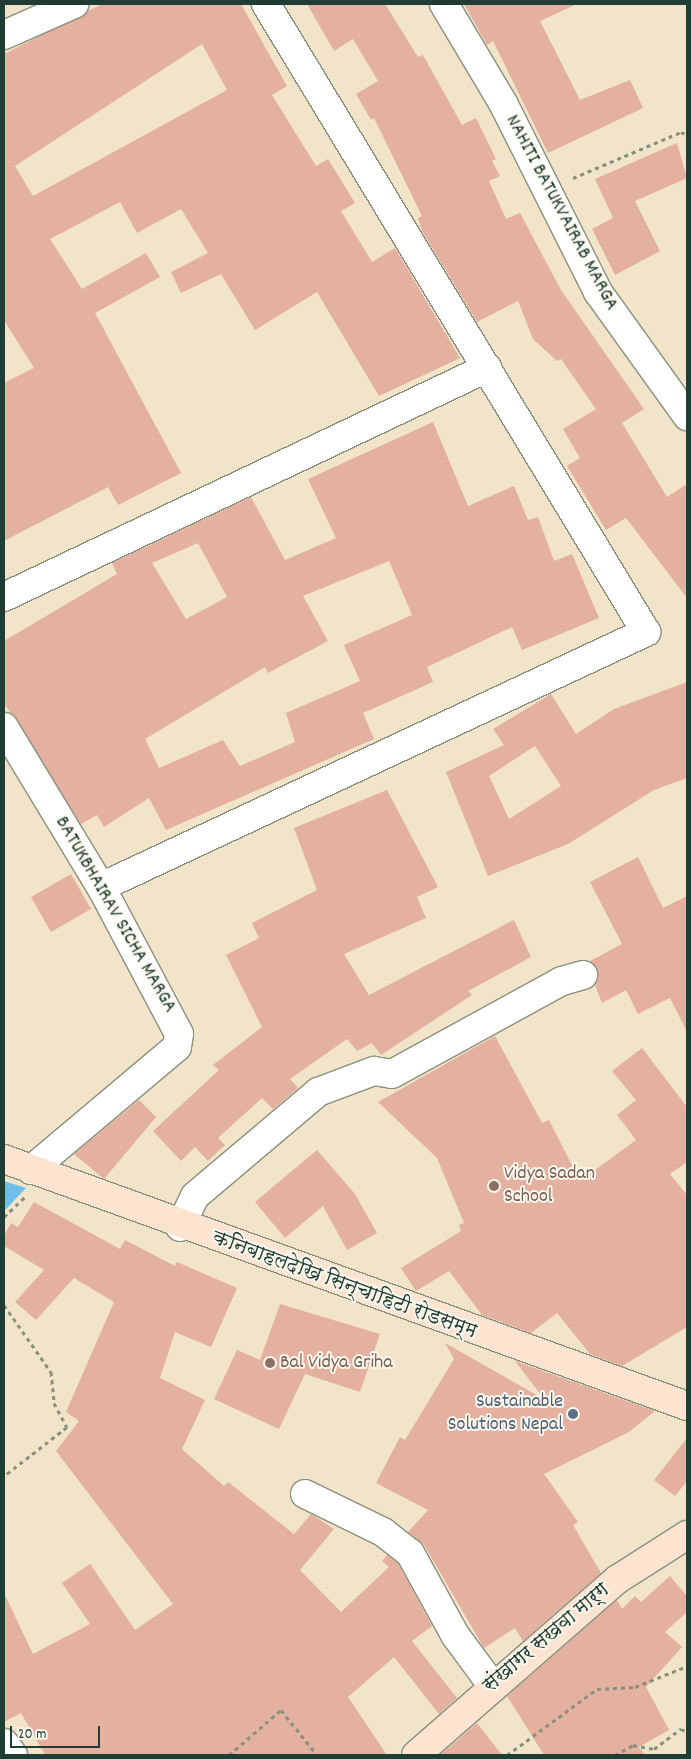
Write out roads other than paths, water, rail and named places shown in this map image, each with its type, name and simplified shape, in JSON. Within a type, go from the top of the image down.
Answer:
[{"type":"street","points":[[4,35],[74,4]]},
{"type":"street","points":[[101,887],[646,632],[266,4]]},
{"type":"street","name":"NAHITI BATUKVAIRAB MARGA","points":[[444,4],[503,102],[545,190],[598,292],[687,416]]},
{"type":"street","points":[[4,597],[487,368]]},
{"type":"street","name":"BATUKBHAIRAV SICHA MARGA","points":[[4,727],[101,887],[177,1021],[177,1047],[31,1170]]},
{"type":"street","points":[[180,1227],[195,1196],[318,1092],[374,1071],[392,1074],[562,981],[583,975]]},
{"type":"street","name":"कनिबाहलदेखि सिन्चाहिटी रोडसम्म","points":[[4,1159],[180,1227],[687,1406]]},
{"type":"street","points":[[305,1494],[383,1532],[410,1553],[455,1635],[492,1685]]},
{"type":"street","name":"संखागर सखवा मार्ग","points":[[416,1755],[492,1685],[618,1579],[687,1535]]},
{"type":"street","points":[[4,1743],[13,1755]]},
{"type":"water","points":[[4,1181],[26,1188],[4,1211]]},
{"type":"place","name":"Vidya Sadan School","points":[[494,1186]]},
{"type":"place","name":"Bal Vidya Griha","points":[[270,1363]]},
{"type":"place","name":"Sustainable Solutions Nepal","points":[[573,1414]]}]
